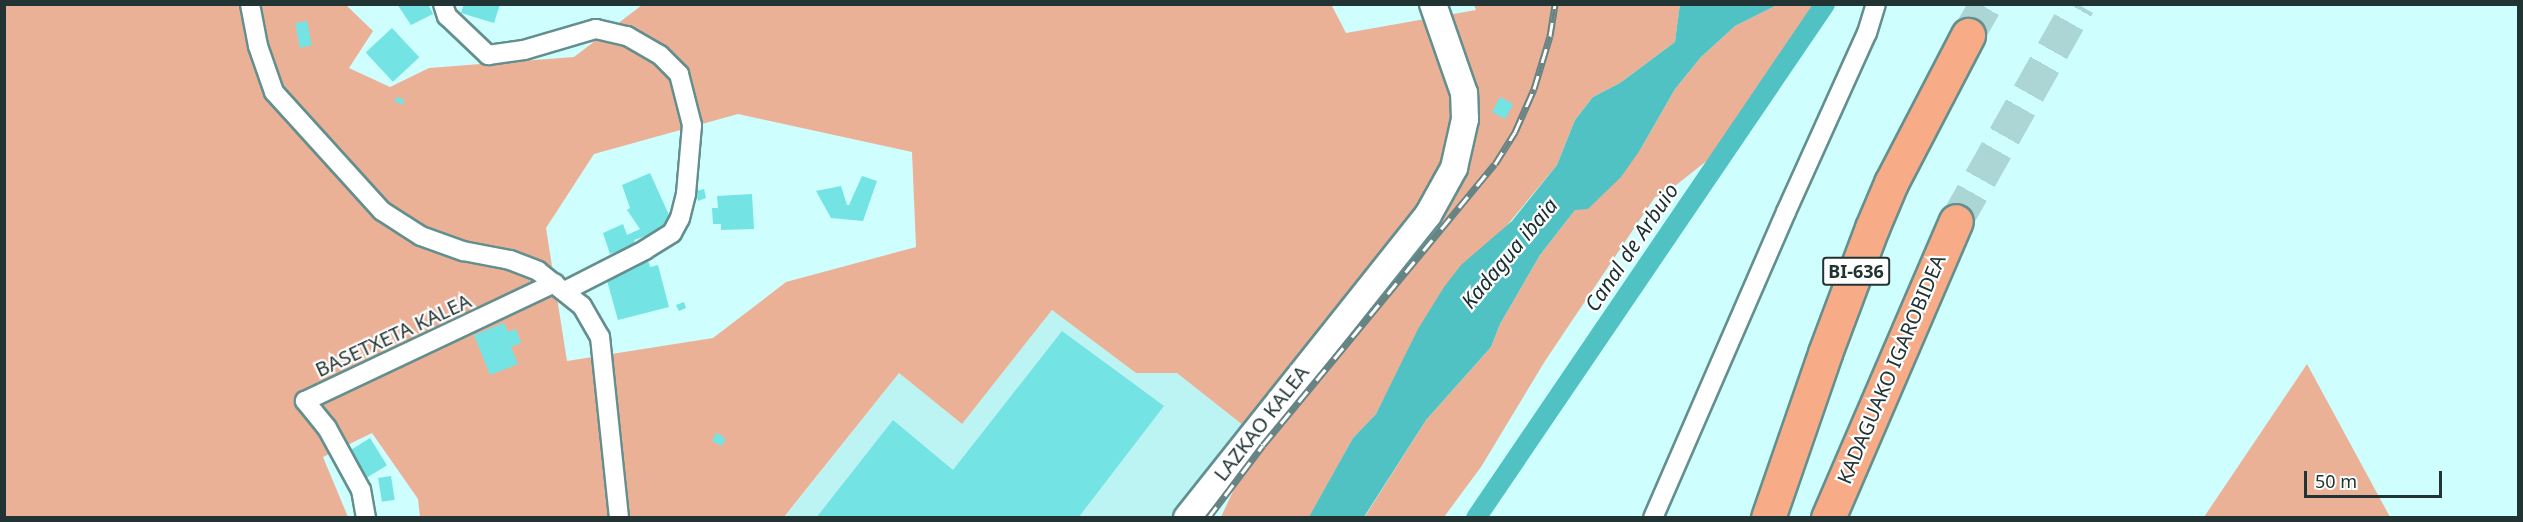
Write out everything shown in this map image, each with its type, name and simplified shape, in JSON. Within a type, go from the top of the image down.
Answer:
[{"type":"highway","name":"BI-636","points":[[1768,518],[1821,363],[1872,228],[1891,183],[1968,35]]},
{"type":"highway","name":"KADAGUAKO IGAROBIDEA","points":[[1828,518],[1869,417],[1956,221]]},
{"type":"street","points":[[250,4],[258,46],[274,92],[382,211],[421,237],[463,251],[510,260],[538,271],[582,306],[600,337],[619,518]]},
{"type":"street","name":"BASETXETA KALEA","points":[[366,518],[361,490],[327,428],[305,401],[645,250],[672,233],[680,218],[686,194],[692,125],[679,74],[660,55],[627,36],[596,29],[524,50],[488,55],[447,16],[443,4]]},
{"type":"street","name":"LAZKAO KALEA","points":[[1187,518],[1335,329],[1428,215],[1454,168],[1465,119],[1464,93],[1433,4]]},
{"type":"street","points":[[1653,518],[1786,212],[1863,42],[1876,4]]},
{"type":"shaded area","points":[[1331,4],[1346,33],[1476,10],[1474,5],[1680,5],[1675,42],[1620,83],[1593,97],[1575,120],[1557,165],[1499,235],[1392,383],[1376,414],[1353,438],[1309,518],[1221,517],[1258,437],[1177,373],[1136,373],[1052,310],[962,424],[899,373],[784,517],[420,517],[418,499],[372,433],[323,457],[348,517],[5,517],[4,5],[346,5],[373,31],[349,68],[390,87],[429,68],[574,57],[642,5]],"holes":[[[738,114],[912,152],[916,247],[786,282],[713,338],[567,361],[546,228],[594,154]]]},
{"type":"shaded area","points":[[1777,5],[1816,5],[1714,155],[1665,194],[1655,197],[1545,361],[1481,467],[1444,517],[1364,518],[1426,420],[1491,347],[1500,324],[1540,255],[1575,210],[1640,150],[1675,89],[1701,57],[1735,26]]},
{"type":"shaded area","points":[[1052,310],[1136,373],[1177,373],[1258,437],[1196,517],[784,518],[899,373],[962,424]]},
{"type":"shaded area","points":[[2307,364],[2390,517],[2204,517]]},
{"type":"water","name":"Kadagua ibaia","points":[[1680,4],[1777,5],[1735,26],[1701,57],[1675,89],[1640,150],[1621,177],[1588,209],[1575,210],[1540,255],[1500,324],[1491,347],[1426,420],[1364,517],[1309,517],[1353,438],[1376,414],[1418,329],[1444,287],[1461,265],[1512,221],[1557,165],[1575,120],[1593,97],[1620,83],[1675,42]]},
{"type":"building","points":[[397,4],[428,4],[433,14],[411,25]]},
{"type":"building","points":[[464,4],[500,4],[494,23],[461,13]]},
{"type":"building","points":[[307,21],[312,46],[300,48],[295,23]]},
{"type":"building","points":[[392,28],[419,57],[393,82],[366,53]]},
{"type":"building","points":[[396,97],[405,100],[403,105],[394,102]]},
{"type":"building","points":[[1500,97],[1513,104],[1505,119],[1492,112]]},
{"type":"building","points":[[650,173],[674,226],[634,240],[636,245],[610,254],[603,233],[623,224],[627,235],[640,229],[627,210],[630,208],[622,185]]},
{"type":"building","points":[[862,176],[877,181],[863,221],[831,218],[816,191],[841,186],[847,205],[849,205]]},
{"type":"building","points":[[704,189],[706,198],[698,201],[696,191]]},
{"type":"building","points":[[752,194],[754,229],[721,230],[721,224],[713,224],[712,208],[718,208],[717,196]]},
{"type":"building","points":[[647,257],[650,267],[658,265],[669,307],[618,320],[606,277],[621,273],[619,266]]},
{"type":"building","points":[[684,302],[686,308],[679,311],[676,305]]},
{"type":"building","points":[[504,323],[508,332],[516,329],[521,343],[511,347],[518,364],[490,375],[474,335]]},
{"type":"building","points":[[1062,331],[1164,406],[1078,518],[816,518],[893,420],[953,470]]},
{"type":"building","points":[[716,433],[726,438],[722,446],[712,441]]},
{"type":"building","points":[[370,438],[387,465],[364,479],[347,452]]},
{"type":"building","points":[[391,476],[395,500],[382,502],[378,478]]},
{"type":"waterway","name":"Canal de Arbuio","points":[[1476,518],[1825,4]]},
{"type":"tunnel","points":[[1968,35],[1986,4]]},
{"type":"tunnel","points":[[1956,221],[2079,4]]},
{"type":"railway","points":[[1208,518],[1263,445],[1495,164],[1515,132],[1534,89],[1550,36],[1555,4]]}]
